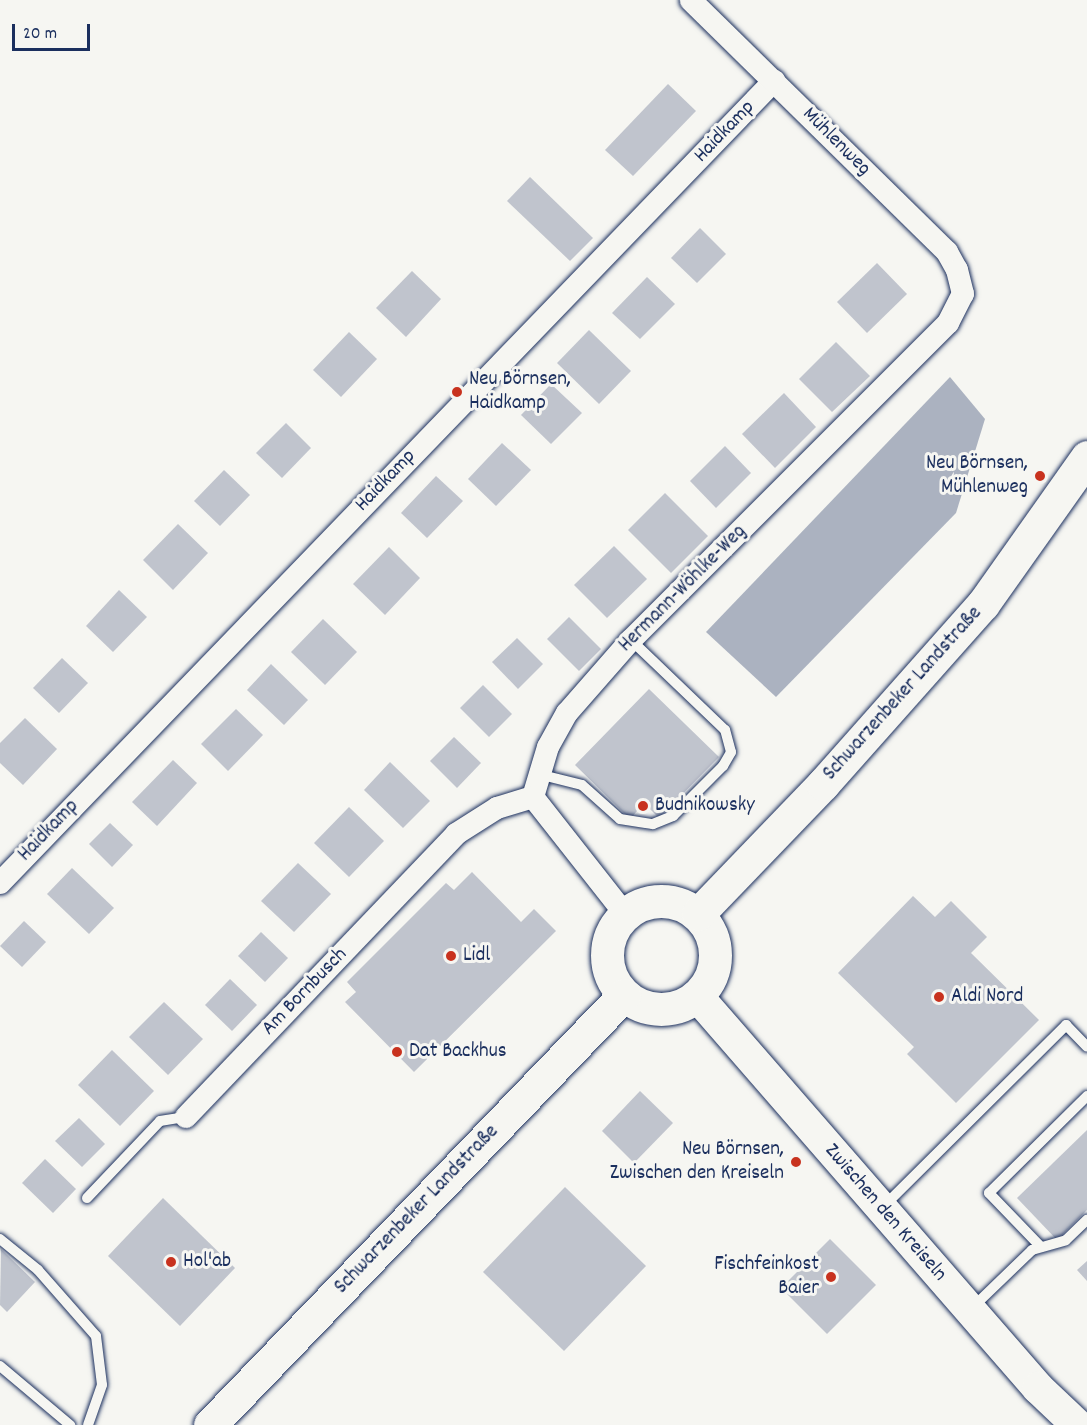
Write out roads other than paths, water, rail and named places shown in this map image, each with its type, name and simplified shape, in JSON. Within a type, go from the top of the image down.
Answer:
[{"type":"main road","name":"Schwarzenbeker Landstraße","points":[[698,914],[823,784],[983,604],[1087,457]]},
{"type":"main road","points":[[669,900],[698,914],[710,928],[716,946],[716,965],[698,996],[669,1009],[645,1007],[624,995],[607,964],[611,937],[625,914],[638,905],[669,900]]},
{"type":"main road","name":"Schwarzenbeker Landstraße","points":[[210,1425],[624,995]]},
{"type":"street","name":"Mühlenweg","points":[[691,0],[947,252],[957,270],[963,294]]},
{"type":"street","name":"Haidkamp","points":[[0,883],[774,81]]},
{"type":"street","name":"Hermann-Wöhlke-Weg","points":[[533,797],[538,774],[567,713],[631,640],[948,323],[963,294]]},
{"type":"street","points":[[533,797],[625,914]]},
{"type":"street","name":"Am Bornbusch","points":[[186,1117],[456,834],[497,808],[533,797]]},
{"type":"street","name":"Zwischen den Kreiseln","points":[[698,996],[970,1310],[1061,1413],[1077,1425]]},
{"type":"lane","points":[[538,774],[582,785],[620,819],[653,824],[673,816],[723,766],[730,752],[725,730],[631,640]]},
{"type":"lane","points":[[882,1208],[1066,1026],[1087,1047]]},
{"type":"lane","points":[[1041,1247],[989,1193],[1087,1096]]},
{"type":"lane","name":"Am Bornbusch","points":[[87,1198],[160,1121],[186,1117]]},
{"type":"lane","points":[[970,1310],[1032,1250],[1066,1240],[1087,1220]]},
{"type":"lane","points":[[0,1239],[9,1243],[38,1270],[96,1336],[102,1385],[88,1425]]},
{"type":"lane","points":[[0,1366],[70,1425]]},
{"type":"place","name":"Neu Börnsen, Haidkamp","points":[[457,392]]},
{"type":"place","name":"Neu Börnsen, Mühlenweg","points":[[1040,476]]},
{"type":"place","name":"Budnikowsky","points":[[643,806]]},
{"type":"place","name":"Lidl","points":[[451,956]]},
{"type":"place","name":"Aldi Nord","points":[[939,997]]},
{"type":"place","name":"Dat Backhus","points":[[397,1052]]},
{"type":"place","name":"Neu Börnsen, Zwischen den Kreiseln","points":[[796,1162]]},
{"type":"place","name":"Hol'ab","points":[[171,1262]]},
{"type":"place","name":"Fischfeinkost Baier","points":[[831,1277]]}]
